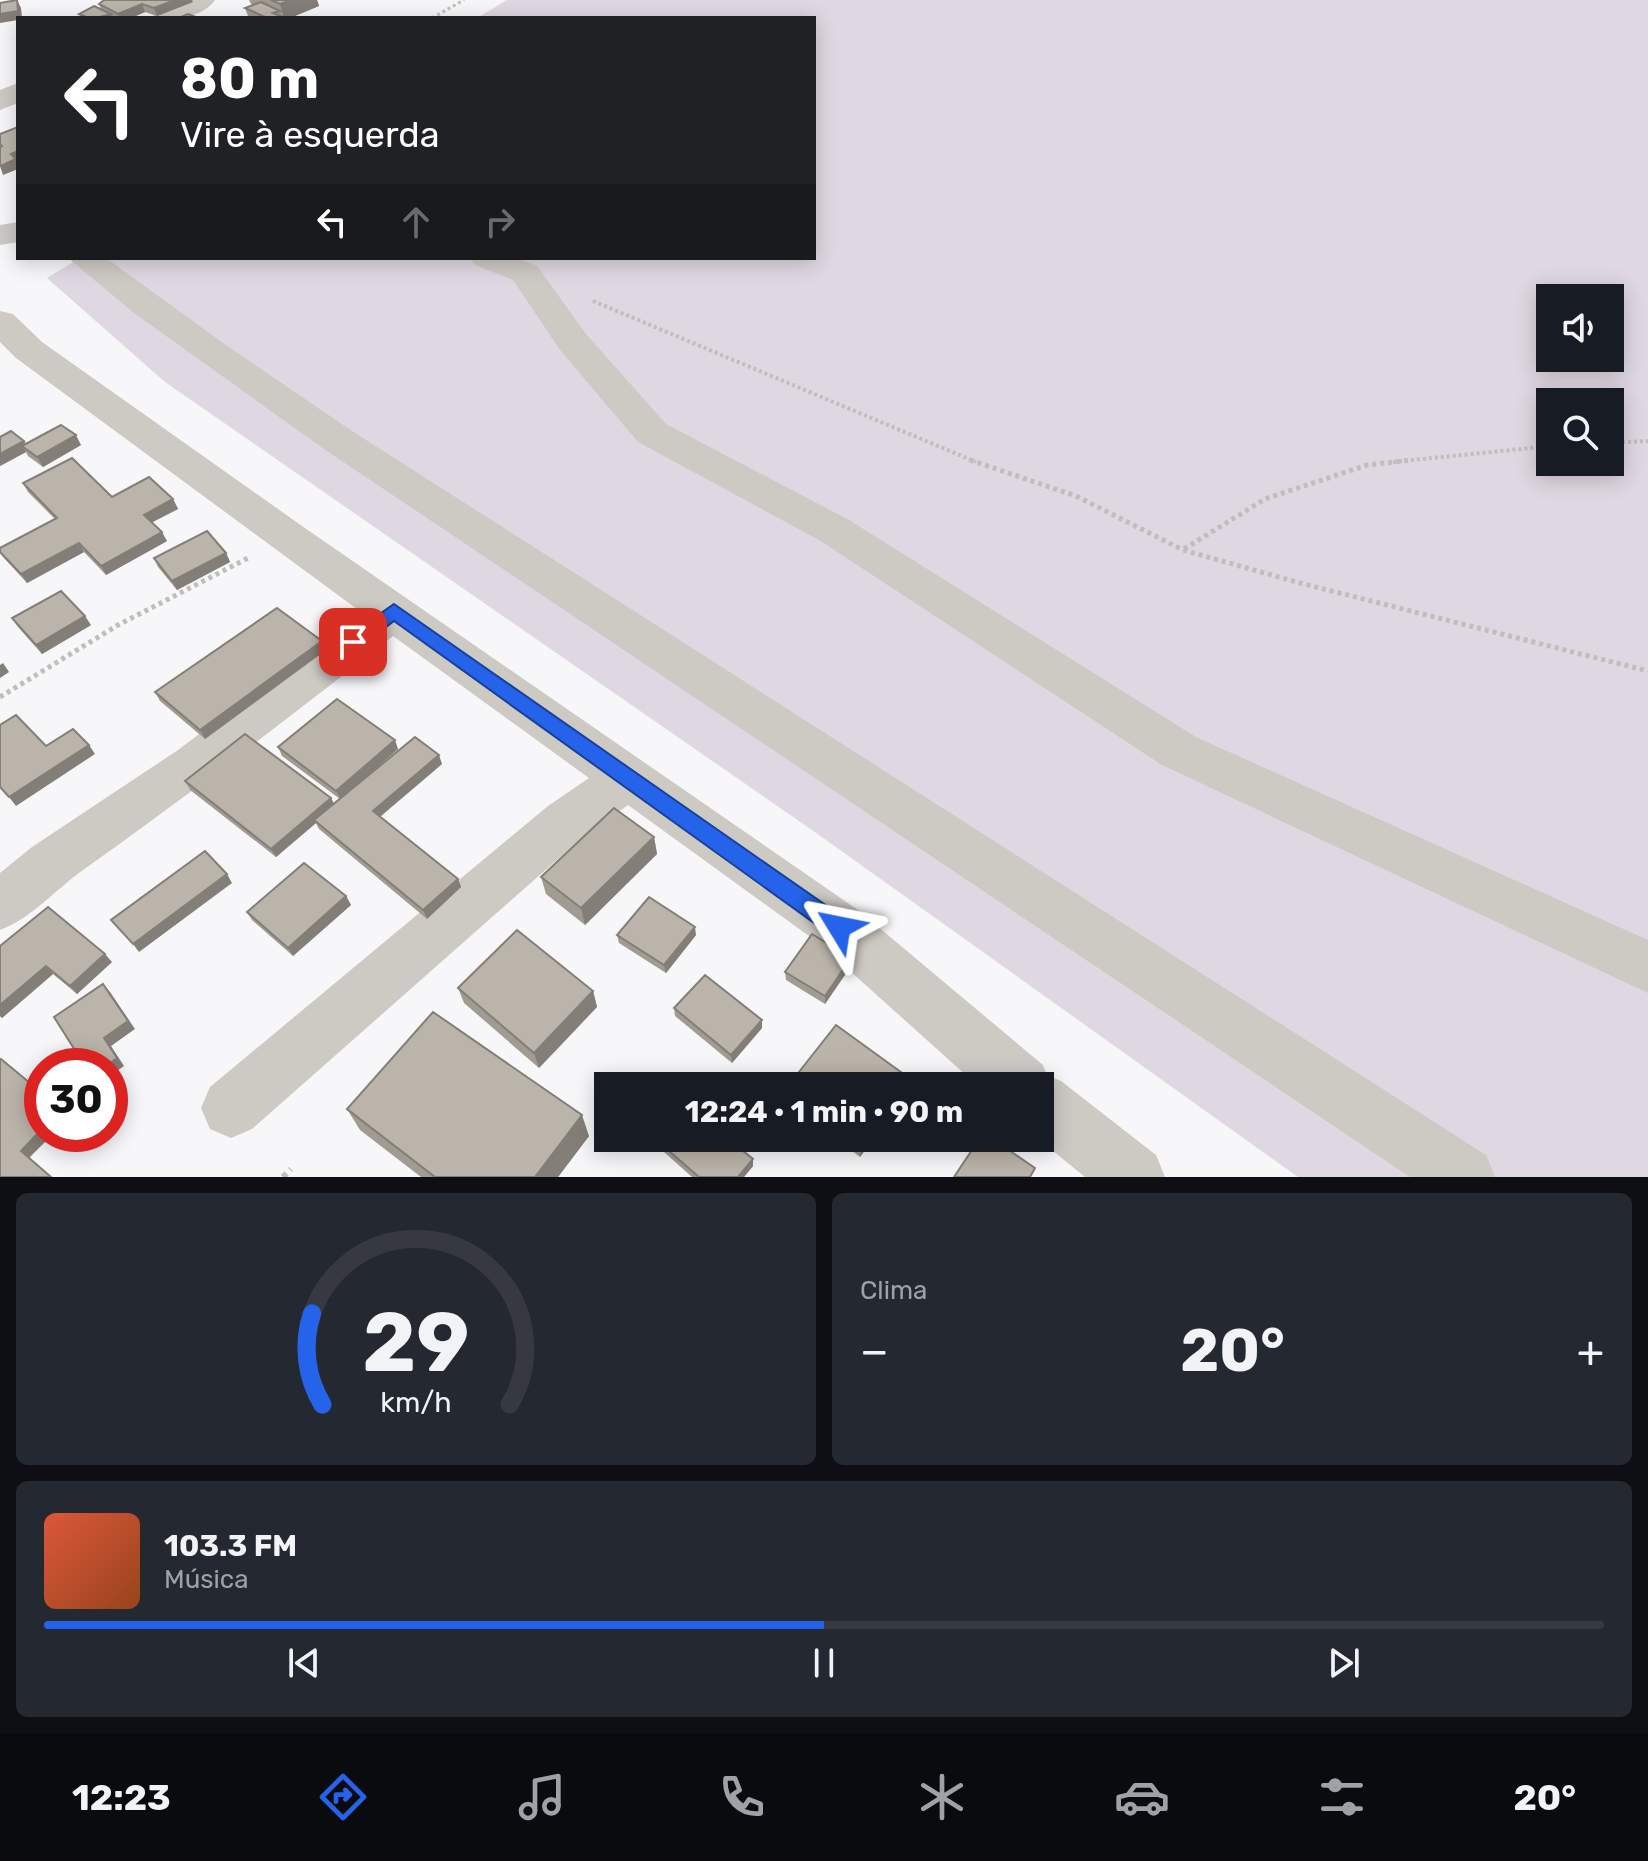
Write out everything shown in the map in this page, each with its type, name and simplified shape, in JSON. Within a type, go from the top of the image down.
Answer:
[{"type":"street","points":[[169,16],[202,0]]},
{"type":"street","points":[[88,260],[237,370],[418,492],[1179,987],[1464,1177]]},
{"type":"street","points":[[506,265],[652,433],[834,530],[1179,751],[1648,967]]},
{"type":"street","points":[[0,322],[29,350],[287,537],[839,927],[1006,1072]]},
{"type":"street","points":[[0,906],[51,863],[195,764],[394,611]]},
{"type":"street","points":[[231,1108],[543,840],[628,778]]},
{"type":"street","points":[[1054,1113],[1134,1177]]},
{"type":"path","points":[[436,16],[464,0]]},
{"type":"path","points":[[506,265],[969,460],[1076,496],[1183,550],[1314,587],[1648,671]]},
{"type":"path","points":[[1624,442],[1648,441]]},
{"type":"path","points":[[1183,550],[1265,499],[1367,465],[1536,447]]},
{"type":"path","points":[[0,697],[118,625],[287,537]]},
{"type":"path","points":[[283,1177],[291,1169]]},
{"type":"shaded area","points":[[507,0],[1648,0],[1648,1177],[1298,1177],[812,830],[165,382],[47,278],[77,260],[816,260],[816,16],[480,16]]},
{"type":"building","points":[[17,0],[18,11],[0,14],[0,3]]},
{"type":"building","points":[[104,0],[175,0],[154,8],[142,4],[118,14],[99,4]]},
{"type":"building","points":[[261,2],[280,11],[273,13],[280,16],[263,16],[245,8]]},
{"type":"building","points":[[94,6],[111,14],[84,16],[79,14]]},
{"type":"building","points":[[16,128],[16,152],[11,154],[16,159],[0,166],[2,146],[0,134]]},
{"type":"building","points":[[61,425],[76,435],[37,457],[22,446]]},
{"type":"building","points":[[11,431],[24,441],[0,454],[0,437]]},
{"type":"building","points":[[72,458],[112,497],[149,477],[173,499],[144,515],[162,532],[101,566],[79,543],[21,574],[0,552],[0,548],[57,518],[23,483]]},
{"type":"building","points":[[207,531],[226,553],[172,581],[154,558]]},
{"type":"building","points":[[61,591],[85,616],[36,645],[12,618]]},
{"type":"building","points":[[277,608],[322,641],[200,730],[155,692]]},
{"type":"building","points":[[337,699],[395,740],[336,791],[278,747]]},
{"type":"building","points":[[16,715],[46,746],[73,729],[89,745],[9,797],[0,787],[0,725]]},
{"type":"building","points":[[245,734],[331,798],[271,849],[185,781]]},
{"type":"building","points":[[415,737],[439,755],[373,811],[458,879],[423,910],[314,820]]},
{"type":"building","points":[[614,808],[654,837],[581,908],[541,877]]},
{"type":"building","points":[[205,851],[227,874],[133,944],[111,920]]},
{"type":"building","points":[[304,863],[346,896],[288,948],[247,912]]},
{"type":"building","points":[[649,897],[695,927],[664,965],[617,935]]},
{"type":"building","points":[[48,907],[105,954],[70,986],[46,966],[0,1005],[0,946]]},
{"type":"building","points":[[517,930],[593,991],[534,1053],[458,988]]},
{"type":"building","points":[[812,934],[851,958],[825,996],[785,972]]},
{"type":"building","points":[[705,975],[762,1020],[731,1055],[674,1008]]},
{"type":"building","points":[[103,984],[128,1021],[104,1038],[110,1048],[74,1048],[54,1017]]},
{"type":"building","points":[[433,1012],[582,1115],[535,1177],[435,1177],[347,1109]]},
{"type":"building","points":[[836,1025],[901,1072],[799,1072]]},
{"type":"building","points":[[0,1060],[24,1078],[24,1148],[21,1151],[51,1177],[0,1177]]},
{"type":"building","points":[[670,1152],[744,1152],[753,1159],[738,1177],[699,1177]]},
{"type":"building","points":[[971,1152],[1012,1152],[1035,1168],[1030,1177],[954,1177]]},
{"type":"route","points":[[353,642],[394,611],[839,927]]}]
